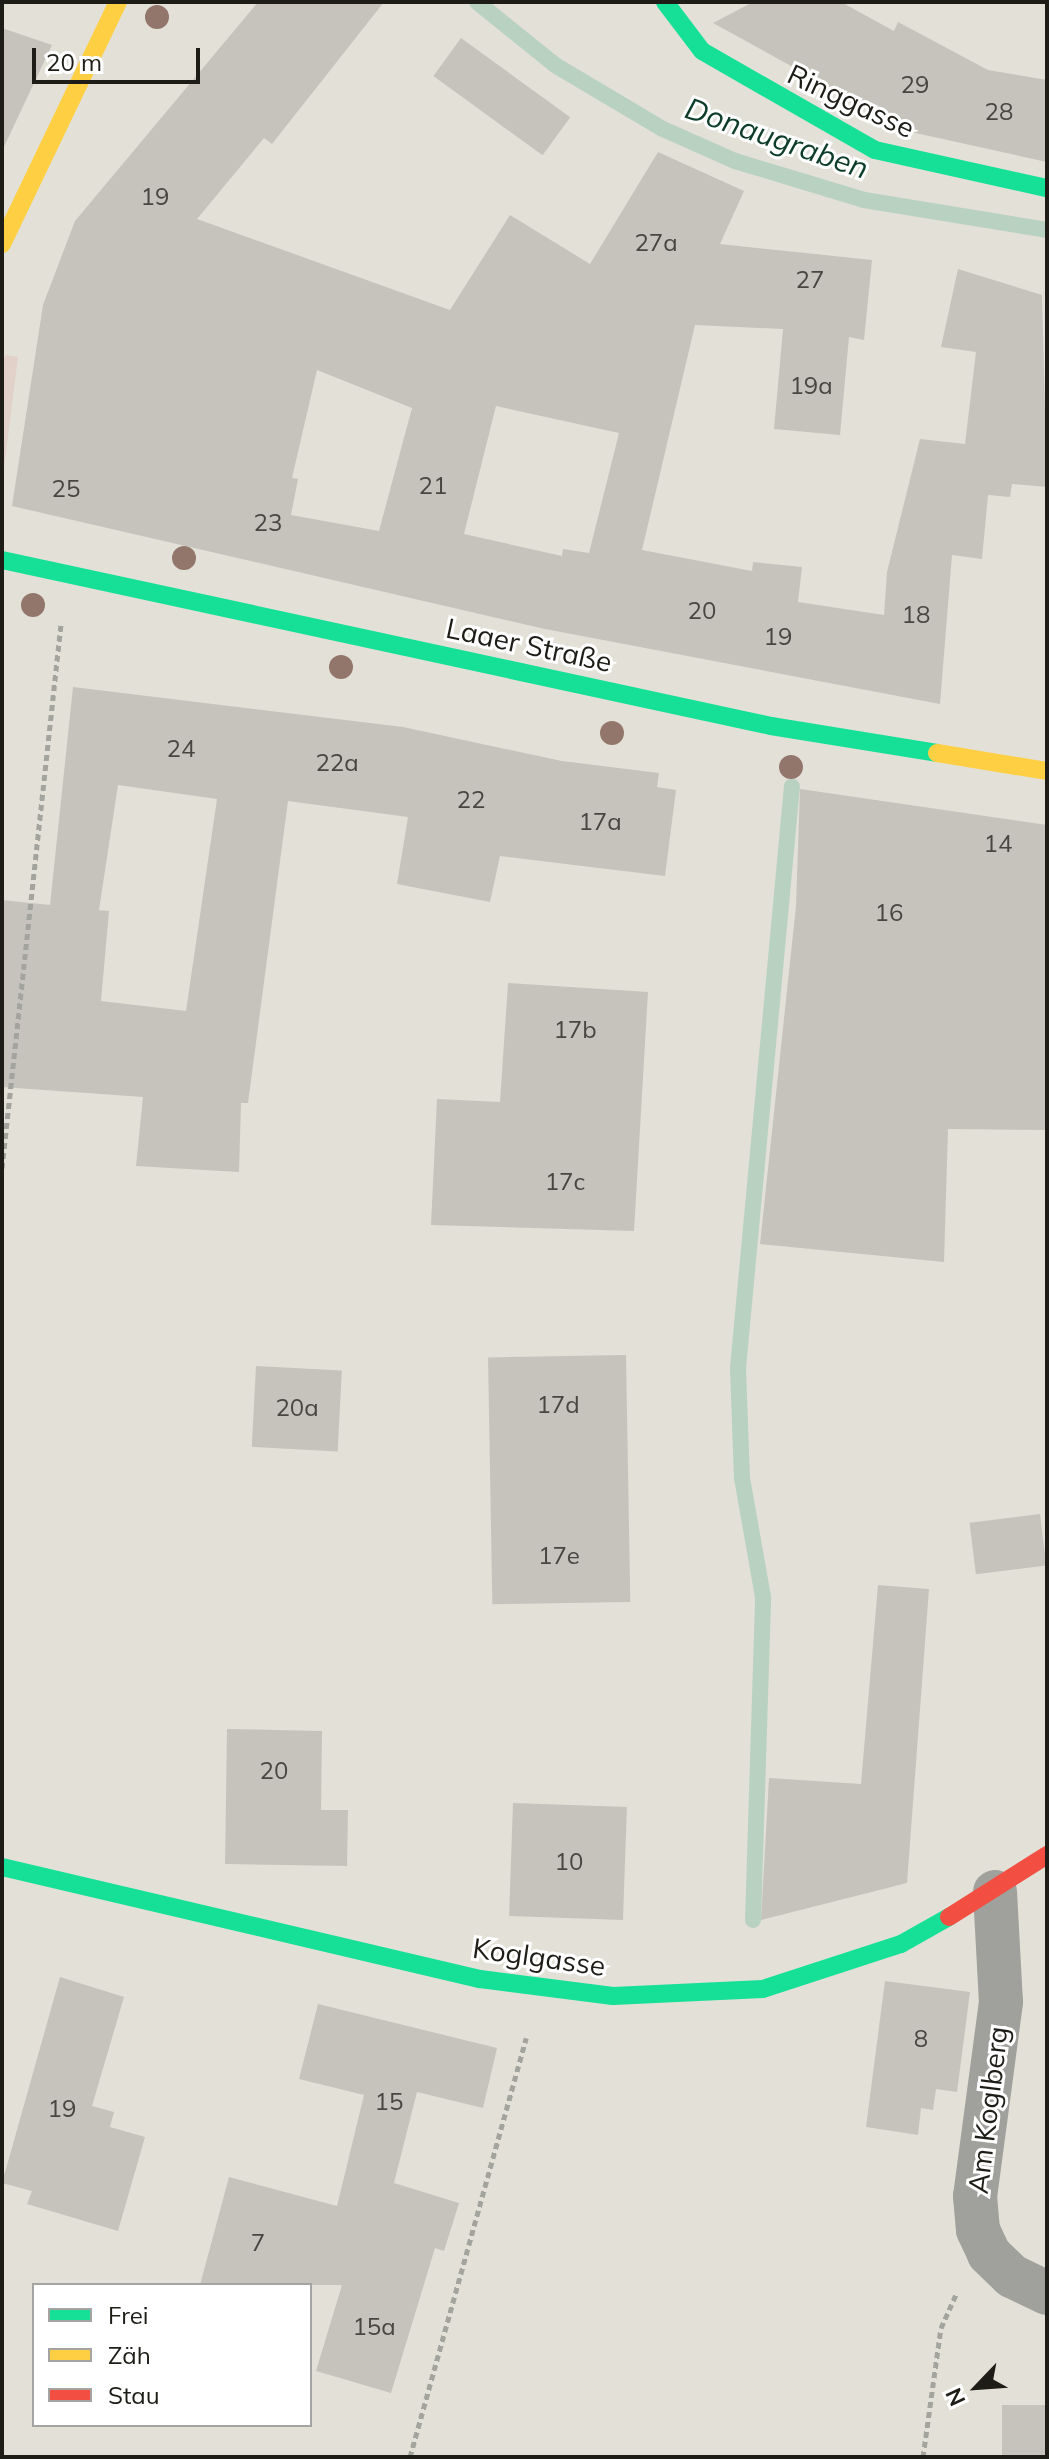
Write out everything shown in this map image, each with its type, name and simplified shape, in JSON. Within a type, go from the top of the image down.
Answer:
[{"type":"street","points":[[2,244],[118,2]]},
{"type":"street","name":"Ringgasse","points":[[665,2],[702,51],[875,150],[1047,188]]},
{"type":"street","name":"Laaer Straße","points":[[2,560],[771,726],[1047,771]]},
{"type":"street","name":"Koglgasse","points":[[2,1867],[538,1989],[683,1995],[763,1989],[901,1944],[995,1892],[1047,1855]]},
{"type":"street","name":"Am Koglberg","points":[[989,2254],[978,2230],[975,2196],[1001,2002],[995,1892]]},
{"type":"street","points":[[989,2254],[1012,2276],[1047,2293]]},
{"type":"path","points":[[2,1168],[68,574]]},
{"type":"path","points":[[410,2457],[538,1989]]},
{"type":"path","points":[[923,2457],[941,2328],[957,2292],[989,2254]]},
{"type":"shaded area","points":[[6,355],[18,357],[2,484],[2,363]]},
{"type":"building","points":[[258,2],[384,2],[272,144],[264,138],[197,219],[450,310],[510,215],[590,264],[658,152],[744,191],[720,244],[872,260],[864,340],[849,337],[840,435],[774,429],[783,329],[695,325],[642,550],[752,571],[753,562],[802,567],[798,602],[884,615],[887,572],[920,439],[965,444],[976,352],[941,347],[958,269],[1042,295],[1047,487],[1012,484],[1010,497],[988,495],[982,559],[952,555],[940,704],[545,629],[12,506],[43,305],[75,221]],"holes":[[[317,370],[412,408],[379,531],[291,515],[298,479],[292,478]],[[496,406],[619,433],[589,553],[563,549],[562,556],[464,534]]]},
{"type":"building","points":[[753,2],[841,2],[894,31],[898,22],[988,70],[1047,80],[1047,162],[911,132],[713,23]]},
{"type":"building","points":[[2,28],[52,45],[2,151]]},
{"type":"building","points":[[461,38],[570,117],[543,155],[433,76]]},
{"type":"building","points":[[73,687],[403,727],[562,761],[659,773],[657,787],[676,790],[665,876],[500,856],[490,902],[397,884],[408,817],[288,801],[248,1103],[241,1103],[239,1172],[136,1166],[143,1097],[2,1087],[2,900],[50,905]],"holes":[[[118,785],[217,799],[186,1011],[101,1001],[109,911],[99,910]]]},
{"type":"building","points":[[800,789],[1047,825],[1047,1130],[948,1129],[944,1262],[760,1244],[796,906]]},
{"type":"building","points":[[508,983],[648,992],[634,1231],[431,1225],[437,1099],[500,1102]]},
{"type":"building","points":[[626,1355],[630,1602],[492,1604],[488,1357]]},
{"type":"building","points":[[256,1366],[342,1371],[338,1451],[252,1447]]},
{"type":"building","points":[[1040,1514],[1046,1566],[976,1574],[970,1523]]},
{"type":"building","points":[[878,1585],[929,1589],[907,1883],[761,1920],[769,1778],[861,1784]]},
{"type":"building","points":[[227,1729],[322,1731],[321,1810],[348,1810],[347,1866],[225,1864]]},
{"type":"building","points":[[513,1803],[627,1807],[623,1920],[509,1916]]},
{"type":"building","points":[[60,1977],[124,1997],[92,2106],[114,2112],[110,2127],[145,2137],[118,2231],[27,2204],[32,2191],[2,2183]]},
{"type":"building","points":[[885,1981],[970,1992],[957,2092],[936,2089],[933,2110],[921,2108],[918,2135],[866,2127]]},
{"type":"building","points":[[318,2004],[497,2048],[483,2108],[417,2092],[394,2183],[459,2203],[444,2251],[435,2248],[391,2393],[316,2371],[342,2285],[201,2283],[229,2177],[337,2206],[364,2095],[299,2079]]},
{"type":"building","points":[[1002,2405],[1047,2405],[1047,2457],[1002,2457]]},
{"type":"waterway","name":"Donaugraben","points":[[477,2],[555,65],[663,129],[735,161],[864,200],[1047,230]]},
{"type":"waterway","points":[[753,1920],[763,1597],[742,1478],[738,1368],[792,786]]},
{"type":"traffic: fast","points":[[665,2],[702,51],[875,150],[1047,188]]},
{"type":"traffic: fast","points":[[2,560],[771,726],[937,753]]},
{"type":"traffic: fast","points":[[2,1867],[480,1979],[613,1996],[763,1989],[901,1944],[949,1917]]},
{"type":"traffic: slow","points":[[2,244],[118,2]]},
{"type":"traffic: slow","points":[[937,753],[1047,771]]},
{"type":"traffic: jam","points":[[949,1917],[1047,1855]]}]
